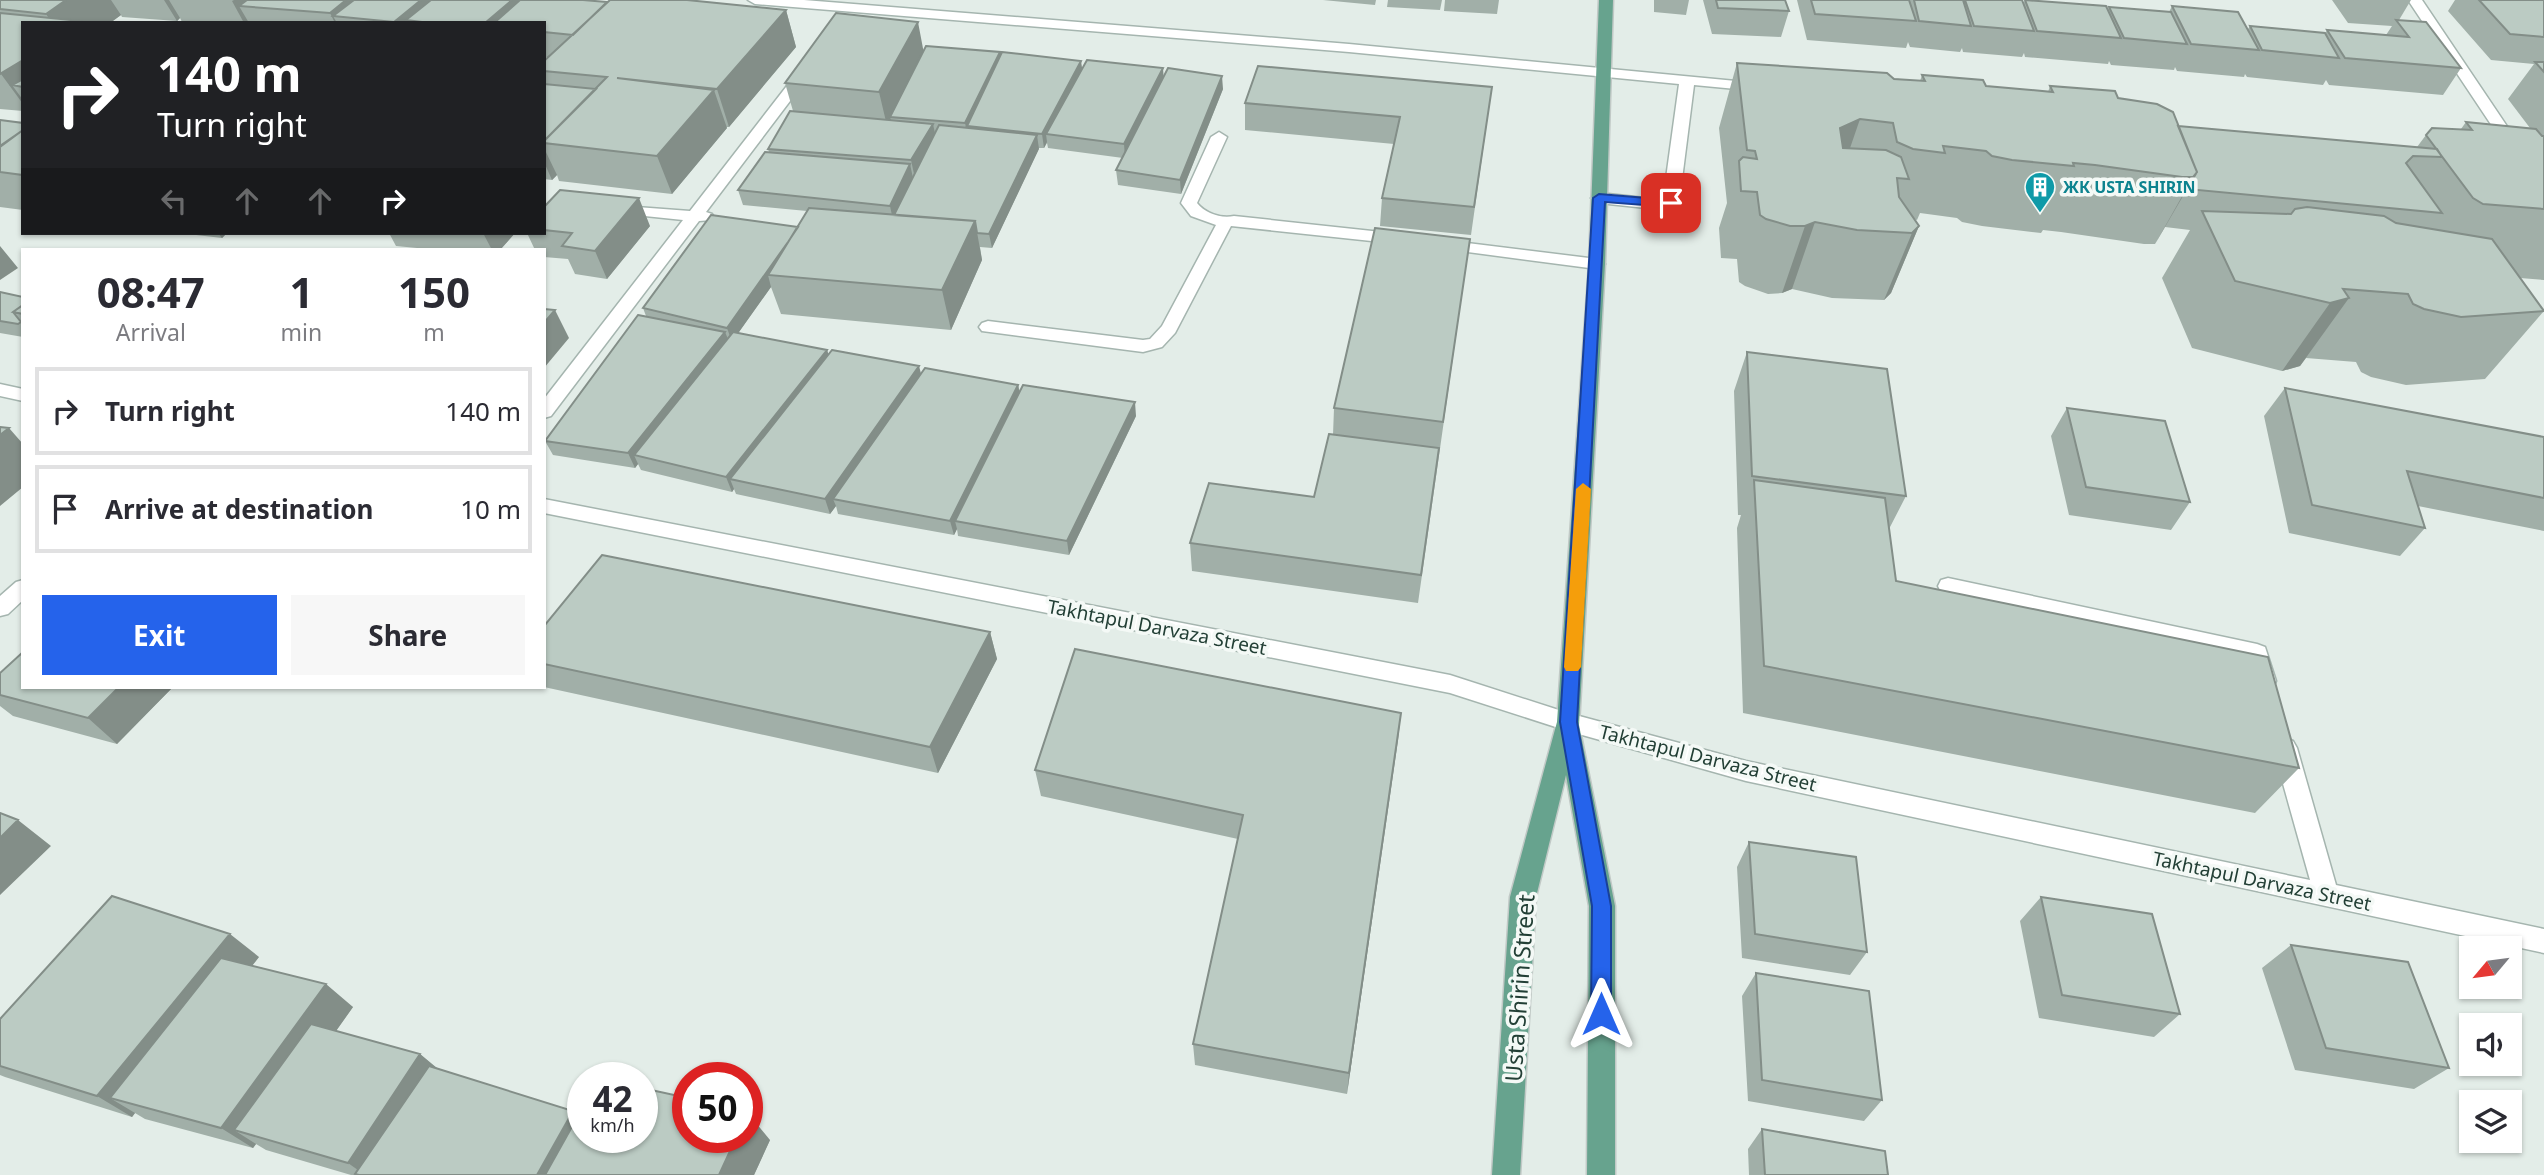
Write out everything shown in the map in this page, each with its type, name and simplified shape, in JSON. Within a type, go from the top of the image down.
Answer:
[{"type":"main road","name":"Usta Shirin Street","points":[[1506,1175],[1523,897],[1568,722],[1597,264],[1606,0]]},
{"type":"main road","name":"Usta Shirin Street","points":[[1568,722],[1602,906],[1601,1175]]},
{"type":"street","points":[[755,0],[848,14],[1349,48],[1770,89]]},
{"type":"street","points":[[2415,0],[2517,162]]},
{"type":"street","points":[[546,409],[811,63]]},
{"type":"street","points":[[1599,198],[1671,203],[1688,81]]},
{"type":"street","points":[[1219,137],[1189,203],[1197,213],[1225,223],[1262,222],[1597,264]]},
{"type":"street","points":[[600,206],[724,219]]},
{"type":"street","points":[[988,327],[1143,346],[1156,343],[1169,329],[1225,223]]},
{"type":"street","points":[[0,390],[21,395]]},
{"type":"street","name":"Takhtapul Darvaza Street","points":[[546,506],[1450,684],[1568,722],[1746,771],[2544,941]]},
{"type":"street","points":[[1948,586],[2257,653],[2273,707]]},
{"type":"street","points":[[0,608],[21,590]]},
{"type":"street","points":[[2280,734],[2326,894]]},
{"type":"building","points":[[0,0],[66,0],[46,14],[0,9]]},
{"type":"building","points":[[247,0],[346,0],[330,13],[239,6]]},
{"type":"building","points":[[354,0],[421,0],[395,21],[333,16]]},
{"type":"building","points":[[431,0],[512,0],[487,21],[406,20]]},
{"type":"building","points":[[520,0],[607,2],[573,35],[546,32],[546,21],[496,21]]},
{"type":"building","points":[[610,0],[687,0],[786,10],[717,89],[617,78],[714,90],[657,156],[546,143],[546,139],[607,77],[546,71],[546,59]]},
{"type":"building","points":[[1716,0],[1785,0],[1789,11],[1718,8]]},
{"type":"building","points":[[1811,0],[1909,0],[1916,21],[1815,14]]},
{"type":"building","points":[[1914,0],[1963,0],[1971,26],[1919,21]]},
{"type":"building","points":[[1965,0],[2022,0],[2034,31],[1974,26]]},
{"type":"building","points":[[2025,0],[2106,6],[2121,38],[2037,31]]},
{"type":"building","points":[[2479,0],[2544,0],[2544,37],[2510,34]]},
{"type":"building","points":[[2172,6],[2238,12],[2259,50],[2191,44]]},
{"type":"building","points":[[2109,7],[2171,12],[2187,44],[2124,38]]},
{"type":"building","points":[[0,13],[81,21],[21,21],[21,61],[0,74]]},
{"type":"building","points":[[836,13],[918,22],[879,92],[785,83]]},
{"type":"building","points":[[2396,20],[2426,22],[2461,68],[2345,58],[2327,30],[2409,37]]},
{"type":"building","points":[[2250,26],[2325,33],[2339,58],[2262,50]]},
{"type":"building","points":[[926,46],[1000,52],[965,123],[890,117]]},
{"type":"building","points":[[1002,52],[1081,61],[1042,134],[967,126]]},
{"type":"building","points":[[1087,60],[1163,68],[1124,144],[1046,134]]},
{"type":"building","points":[[2535,62],[2544,62],[2544,72]]},
{"type":"building","points":[[1737,63],[1887,73],[1894,79],[1925,81],[1922,75],[1983,80],[1986,86],[2053,92],[2050,86],[2115,91],[2118,98],[2157,104],[2173,112],[2197,172],[2193,177],[2182,177],[2095,165],[2073,163],[2074,166],[2012,160],[1992,156],[1986,151],[1943,146],[1945,153],[1913,149],[1897,142],[1893,123],[1860,119],[1840,128],[1843,148],[1886,150],[1901,157],[1909,179],[1897,178],[1899,197],[1919,226],[1912,233],[1857,230],[1815,222],[1805,226],[1790,226],[1760,215],[1757,192],[1741,191],[1739,161],[1743,157],[1757,159],[1755,151],[1747,150]]},
{"type":"building","points":[[1258,66],[1492,87],[1474,207],[1382,198],[1400,117],[1245,103]]},
{"type":"building","points":[[1168,68],[1222,76],[1180,180],[1116,170]]},
{"type":"building","points":[[546,84],[596,89],[546,139]]},
{"type":"building","points":[[790,111],[933,124],[911,160],[768,149]]},
{"type":"building","points":[[0,120],[21,123],[21,131],[0,146]]},
{"type":"building","points":[[2466,122],[2536,129],[2544,136],[2544,209],[2483,204],[2473,198],[2426,135],[2432,128],[2472,130]]},
{"type":"building","points":[[939,125],[1037,135],[989,234],[977,233],[975,221],[894,215]]},
{"type":"building","points":[[2178,126],[2437,149],[2442,157],[2413,156],[2406,163],[2442,213],[2187,189],[2197,172]]},
{"type":"building","points":[[21,131],[21,175],[0,172],[0,147]]},
{"type":"building","points":[[765,152],[910,164],[890,206],[738,190]]},
{"type":"building","points":[[560,190],[639,198],[595,251],[562,246],[572,233],[546,230],[546,205]]},
{"type":"building","points":[[2307,207],[2384,216],[2396,223],[2492,239],[2544,311],[2461,317],[2424,309],[2413,304],[2408,294],[2343,289],[2349,298],[2330,303],[2235,281],[2202,211],[2291,214],[2295,209]]},
{"type":"building","points":[[809,208],[975,221],[942,290],[768,275]]},
{"type":"building","points":[[711,215],[798,227],[727,328],[643,308]]},
{"type":"building","points":[[1375,228],[1470,239],[1443,422],[1334,408]]},
{"type":"building","points":[[0,292],[21,297],[21,306],[13,312],[21,322],[18,324],[0,321]]},
{"type":"building","points":[[546,309],[555,310],[546,321]]},
{"type":"building","points":[[638,315],[725,332],[628,453],[546,440]]},
{"type":"building","points":[[733,332],[827,350],[726,477],[634,455]]},
{"type":"building","points":[[832,350],[919,366],[825,499],[730,479]]},
{"type":"building","points":[[1747,352],[1887,369],[1906,496],[1752,476]]},
{"type":"building","points":[[925,368],[1018,385],[950,521],[833,499]]},
{"type":"building","points":[[1023,385],[1135,402],[1067,541],[955,521]]},
{"type":"building","points":[[2285,388],[2544,437],[2544,498],[2407,471],[2425,528],[2312,505]]},
{"type":"building","points":[[2067,408],[2165,421],[2190,502],[2086,487]]},
{"type":"building","points":[[0,427],[9,428],[0,435]]},
{"type":"building","points":[[1329,434],[1439,448],[1421,575],[1190,543],[1209,483],[1314,497]]},
{"type":"building","points":[[1754,480],[1885,498],[1896,581],[2268,657],[2299,768],[1764,666]]},
{"type":"building","points":[[602,555],[990,632],[930,747],[546,664],[546,624]]},
{"type":"building","points":[[1075,649],[1401,713],[1349,1073],[1193,1044],[1243,815],[1035,770]]},
{"type":"building","points":[[21,654],[21,689],[117,689],[88,718],[0,695],[0,673]]},
{"type":"building","points":[[0,813],[18,820],[0,838]]},
{"type":"building","points":[[1749,842],[1856,857],[1867,952],[1755,934]]},
{"type":"building","points":[[112,896],[230,934],[97,1096],[0,1066],[0,1019]]},
{"type":"building","points":[[2041,897],[2152,914],[2180,1014],[2062,995]]},
{"type":"building","points":[[2291,945],[2408,962],[2449,1068],[2326,1048]]},
{"type":"building","points":[[221,958],[326,984],[221,1128],[110,1098]]},
{"type":"building","points":[[1756,973],[1869,991],[1882,1100],[1762,1080]]},
{"type":"building","points":[[311,1024],[420,1054],[348,1163],[234,1130]]},
{"type":"building","points":[[429,1066],[567,1109],[567,1122],[537,1175],[355,1174]]},
{"type":"building","points":[[658,1091],[672,1095],[672,1153],[729,1153],[719,1175],[545,1175],[567,1136],[567,1153],[658,1153]]},
{"type":"building","points":[[1762,1129],[1885,1151],[1888,1175],[1765,1175]]},
{"type":"slow traffic","points":[[1572,667],[1583,489]]},
{"type":"place","name":"ЖК USTA SHIRIN","points":[[2040,214]]},
{"type":"route","points":[[1601,1014],[1602,906],[1568,722],[1599,198],[1665,205],[1671,203]]}]
